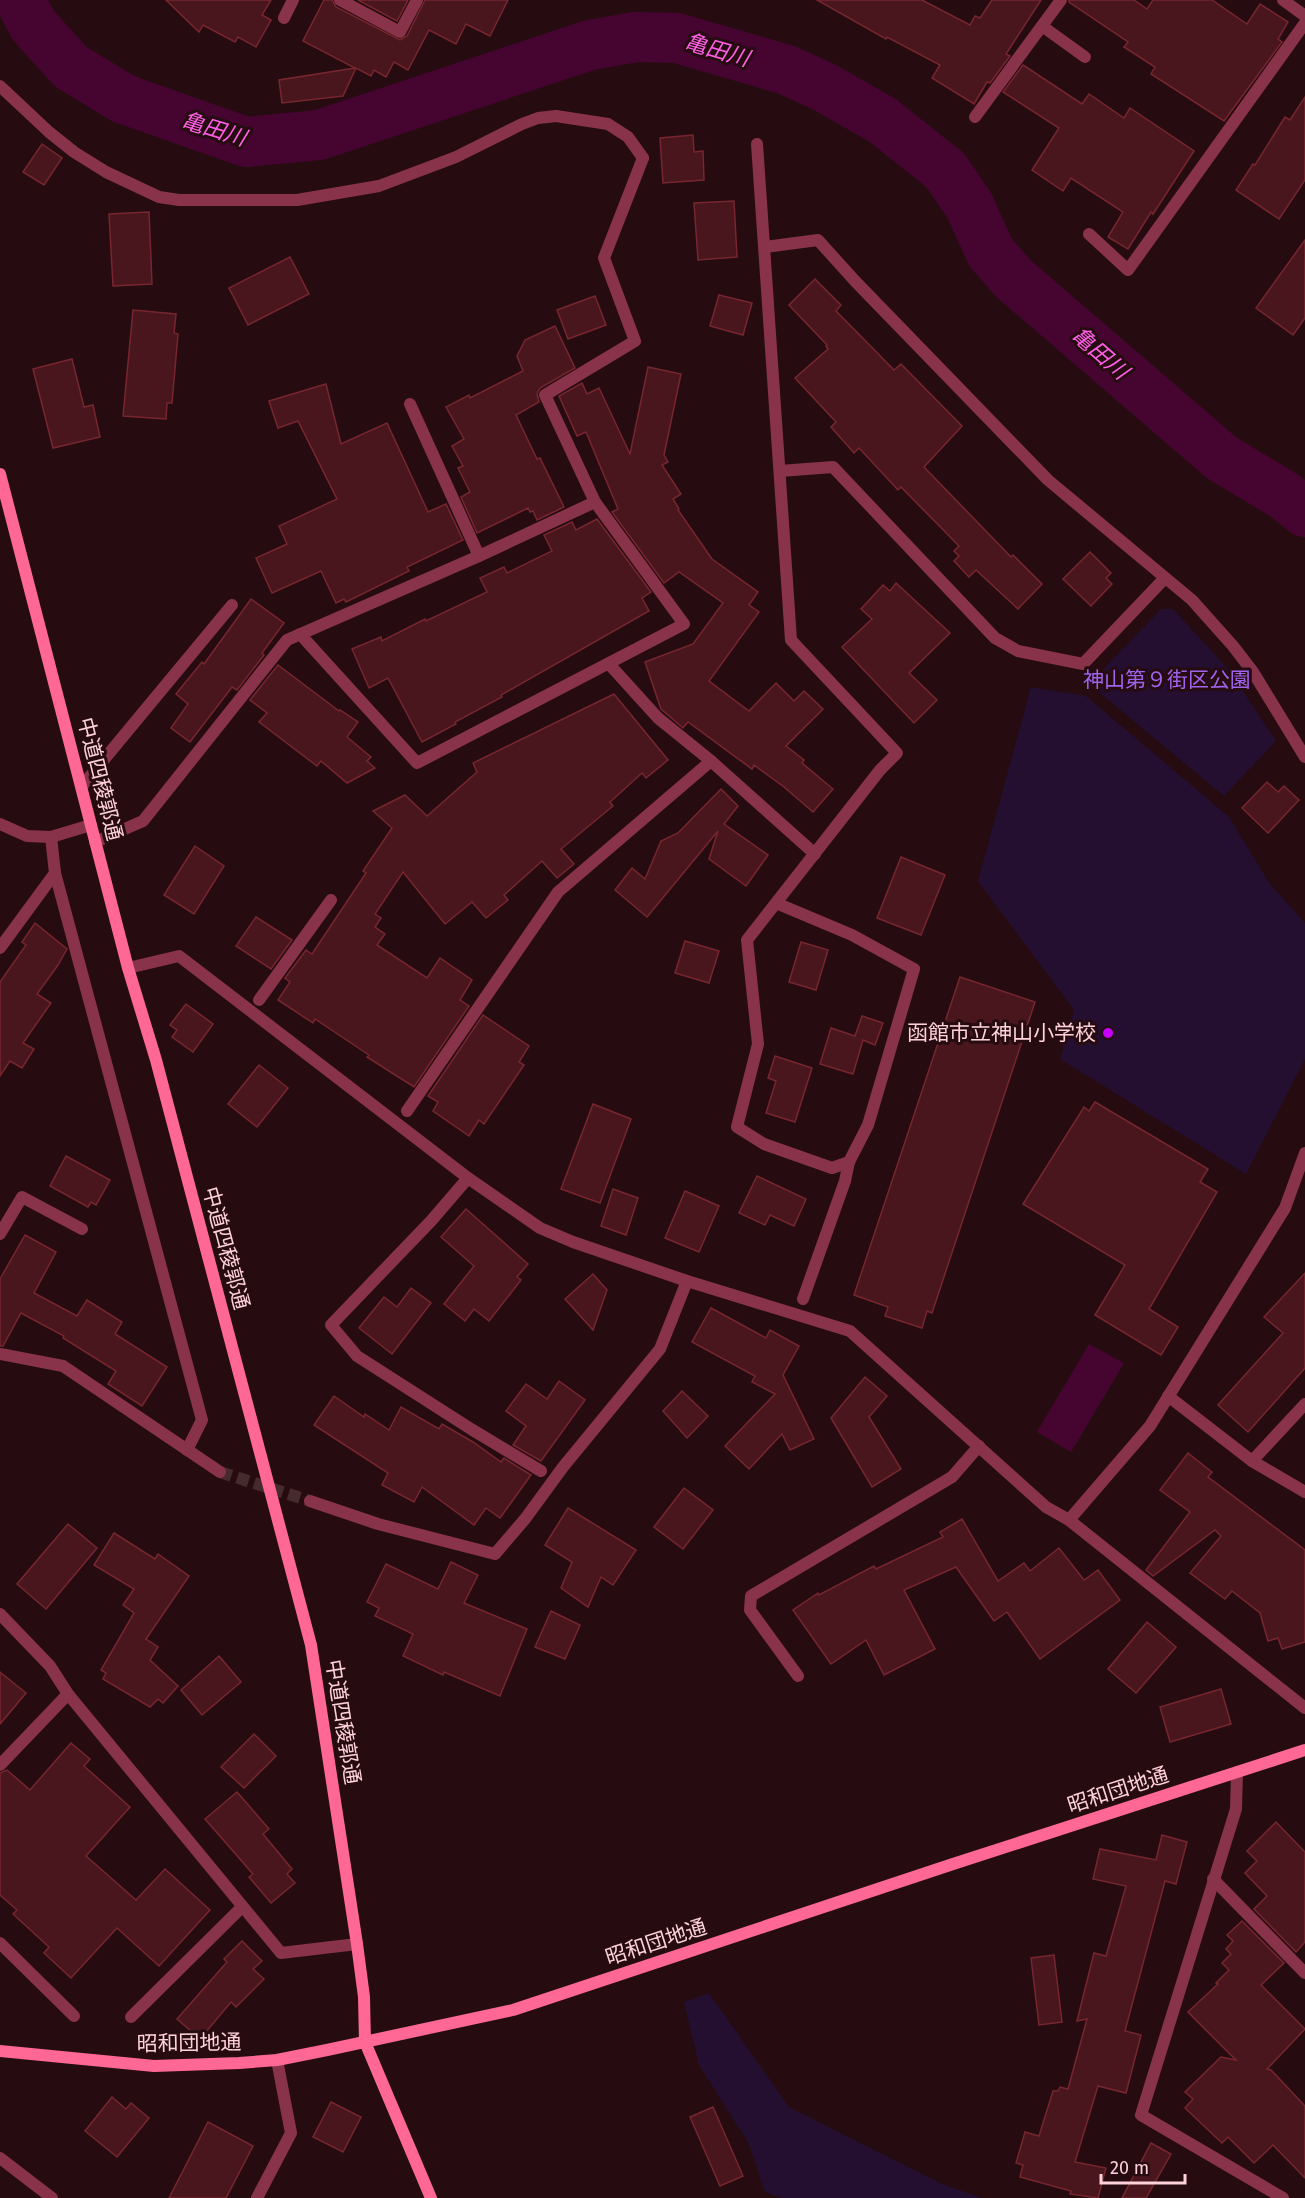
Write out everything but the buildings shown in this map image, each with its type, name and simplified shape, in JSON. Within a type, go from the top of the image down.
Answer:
[{"type":"street","points":[[284,18],[293,0]]},
{"type":"street","points":[[340,0],[400,32],[417,0]]},
{"type":"street","points":[[975,117],[1061,0]]},
{"type":"street","points":[[1283,0],[1305,16]]},
{"type":"street","points":[[1089,234],[1128,270],[1305,23]]},
{"type":"street","points":[[1042,26],[1085,57]]},
{"type":"street","points":[[0,86],[74,152],[106,172],[159,197],[179,200],[297,200],[379,186],[456,157],[522,124],[538,118],[556,116],[608,124],[628,138],[644,158],[604,258],[635,341],[544,395],[595,502],[684,624],[417,763],[300,634]]},
{"type":"street","points":[[757,144],[791,640],[897,753],[880,771],[747,940],[758,1044],[736,1128],[764,1144],[832,1168],[849,1162]]},
{"type":"street","points":[[765,247],[818,240],[1048,480],[1192,600],[1233,645],[1253,672],[1305,757]]},
{"type":"street","points":[[410,404],[479,556]]},
{"type":"street","points":[[780,471],[833,468],[996,639],[1018,651],[1083,664],[1164,579]]},
{"type":"street","name":"中道四稜郭通","points":[[0,474],[3,498],[82,786],[128,968],[156,1060],[311,1645],[357,1944],[364,1996],[365,2042]]},
{"type":"street","points":[[95,842],[143,821],[287,640],[479,556],[595,502]]},
{"type":"street","points":[[82,786],[231,605]]},
{"type":"street","points":[[609,664],[658,718],[711,761],[815,854]]},
{"type":"street","points":[[407,1111],[558,892],[711,761]]},
{"type":"street","points":[[0,824],[27,836],[51,837],[91,825]]},
{"type":"street","points":[[51,837],[56,873],[202,1420],[187,1450]]},
{"type":"street","points":[[0,948],[56,873]]},
{"type":"street","points":[[259,1000],[331,900]]},
{"type":"street","points":[[776,903],[852,935],[914,969],[868,1125],[849,1162],[845,1181],[803,1299]]},
{"type":"street","points":[[128,968],[179,956],[468,1178],[540,1228],[573,1242],[687,1281],[850,1331],[1046,1507],[1069,1520],[1305,1708]]},
{"type":"street","points":[[1069,1520],[1150,1426],[1285,1208],[1305,1153]]},
{"type":"street","points":[[468,1178],[431,1221],[331,1324],[357,1356],[541,1471]]},
{"type":"street","points":[[1,1231],[22,1197],[82,1228]]},
{"type":"street","points":[[310,1501],[399,1530],[495,1554],[525,1519],[562,1467],[660,1349],[687,1281]]},
{"type":"street","points":[[0,1354],[63,1366],[220,1472]]},
{"type":"street","points":[[1168,1396],[1252,1461],[1305,1492]]},
{"type":"street","points":[[1252,1461],[1305,1404]]},
{"type":"street","points":[[798,1676],[750,1610],[751,1596],[952,1477],[979,1446]]},
{"type":"street","points":[[0,1614],[50,1666],[68,1694],[281,1953],[357,1944]]},
{"type":"street","points":[[0,1765],[68,1694]]},
{"type":"street","name":"昭和団地通","points":[[0,2051],[154,2066],[277,2060],[513,2010],[942,1867],[1305,1750]]},
{"type":"street","points":[[1237,1772],[1236,1809],[1141,2115],[1283,2198]]},
{"type":"street","points":[[1213,1879],[1305,1973]]},
{"type":"street","points":[[131,2017],[242,1907]]},
{"type":"street","points":[[3,1950],[74,2016]]},
{"type":"street","points":[[365,2042],[431,2198]]},
{"type":"street","points":[[257,2198],[291,2133],[277,2060]]},
{"type":"street","points":[[0,2158],[52,2198]]},
{"type":"green space","name":"神山第９街区公園","points":[[1161,609],[1173,609],[1229,670],[1276,741],[1224,796],[1089,684]]},
{"type":"green space","points":[[1031,687],[1086,696],[1229,817],[1270,884],[1305,923],[1305,1059],[1246,1174],[1060,1059],[1074,1010],[978,881]]},
{"type":"green space","points":[[709,1993],[789,2107],[940,2183],[981,2198],[782,2198],[765,2192],[749,2144],[699,2065],[684,2002]]},
{"type":"shaded area","points":[[1089,1344],[1124,1363],[1071,1452],[1037,1432]]},
{"type":"waterway","name":"亀田川","points":[[20,0],[33,25],[71,67],[124,99],[246,142],[319,135],[590,45],[636,37],[677,38],[787,70],[824,87],[882,120],[945,170],[969,205],[991,253],[1014,279],[1222,458],[1285,496],[1305,512]]},
{"type":"tunnel","points":[[220,1472],[310,1501]]},
{"type":"place","name":"函館市立神山小学校","points":[[1108,1033]]}]
